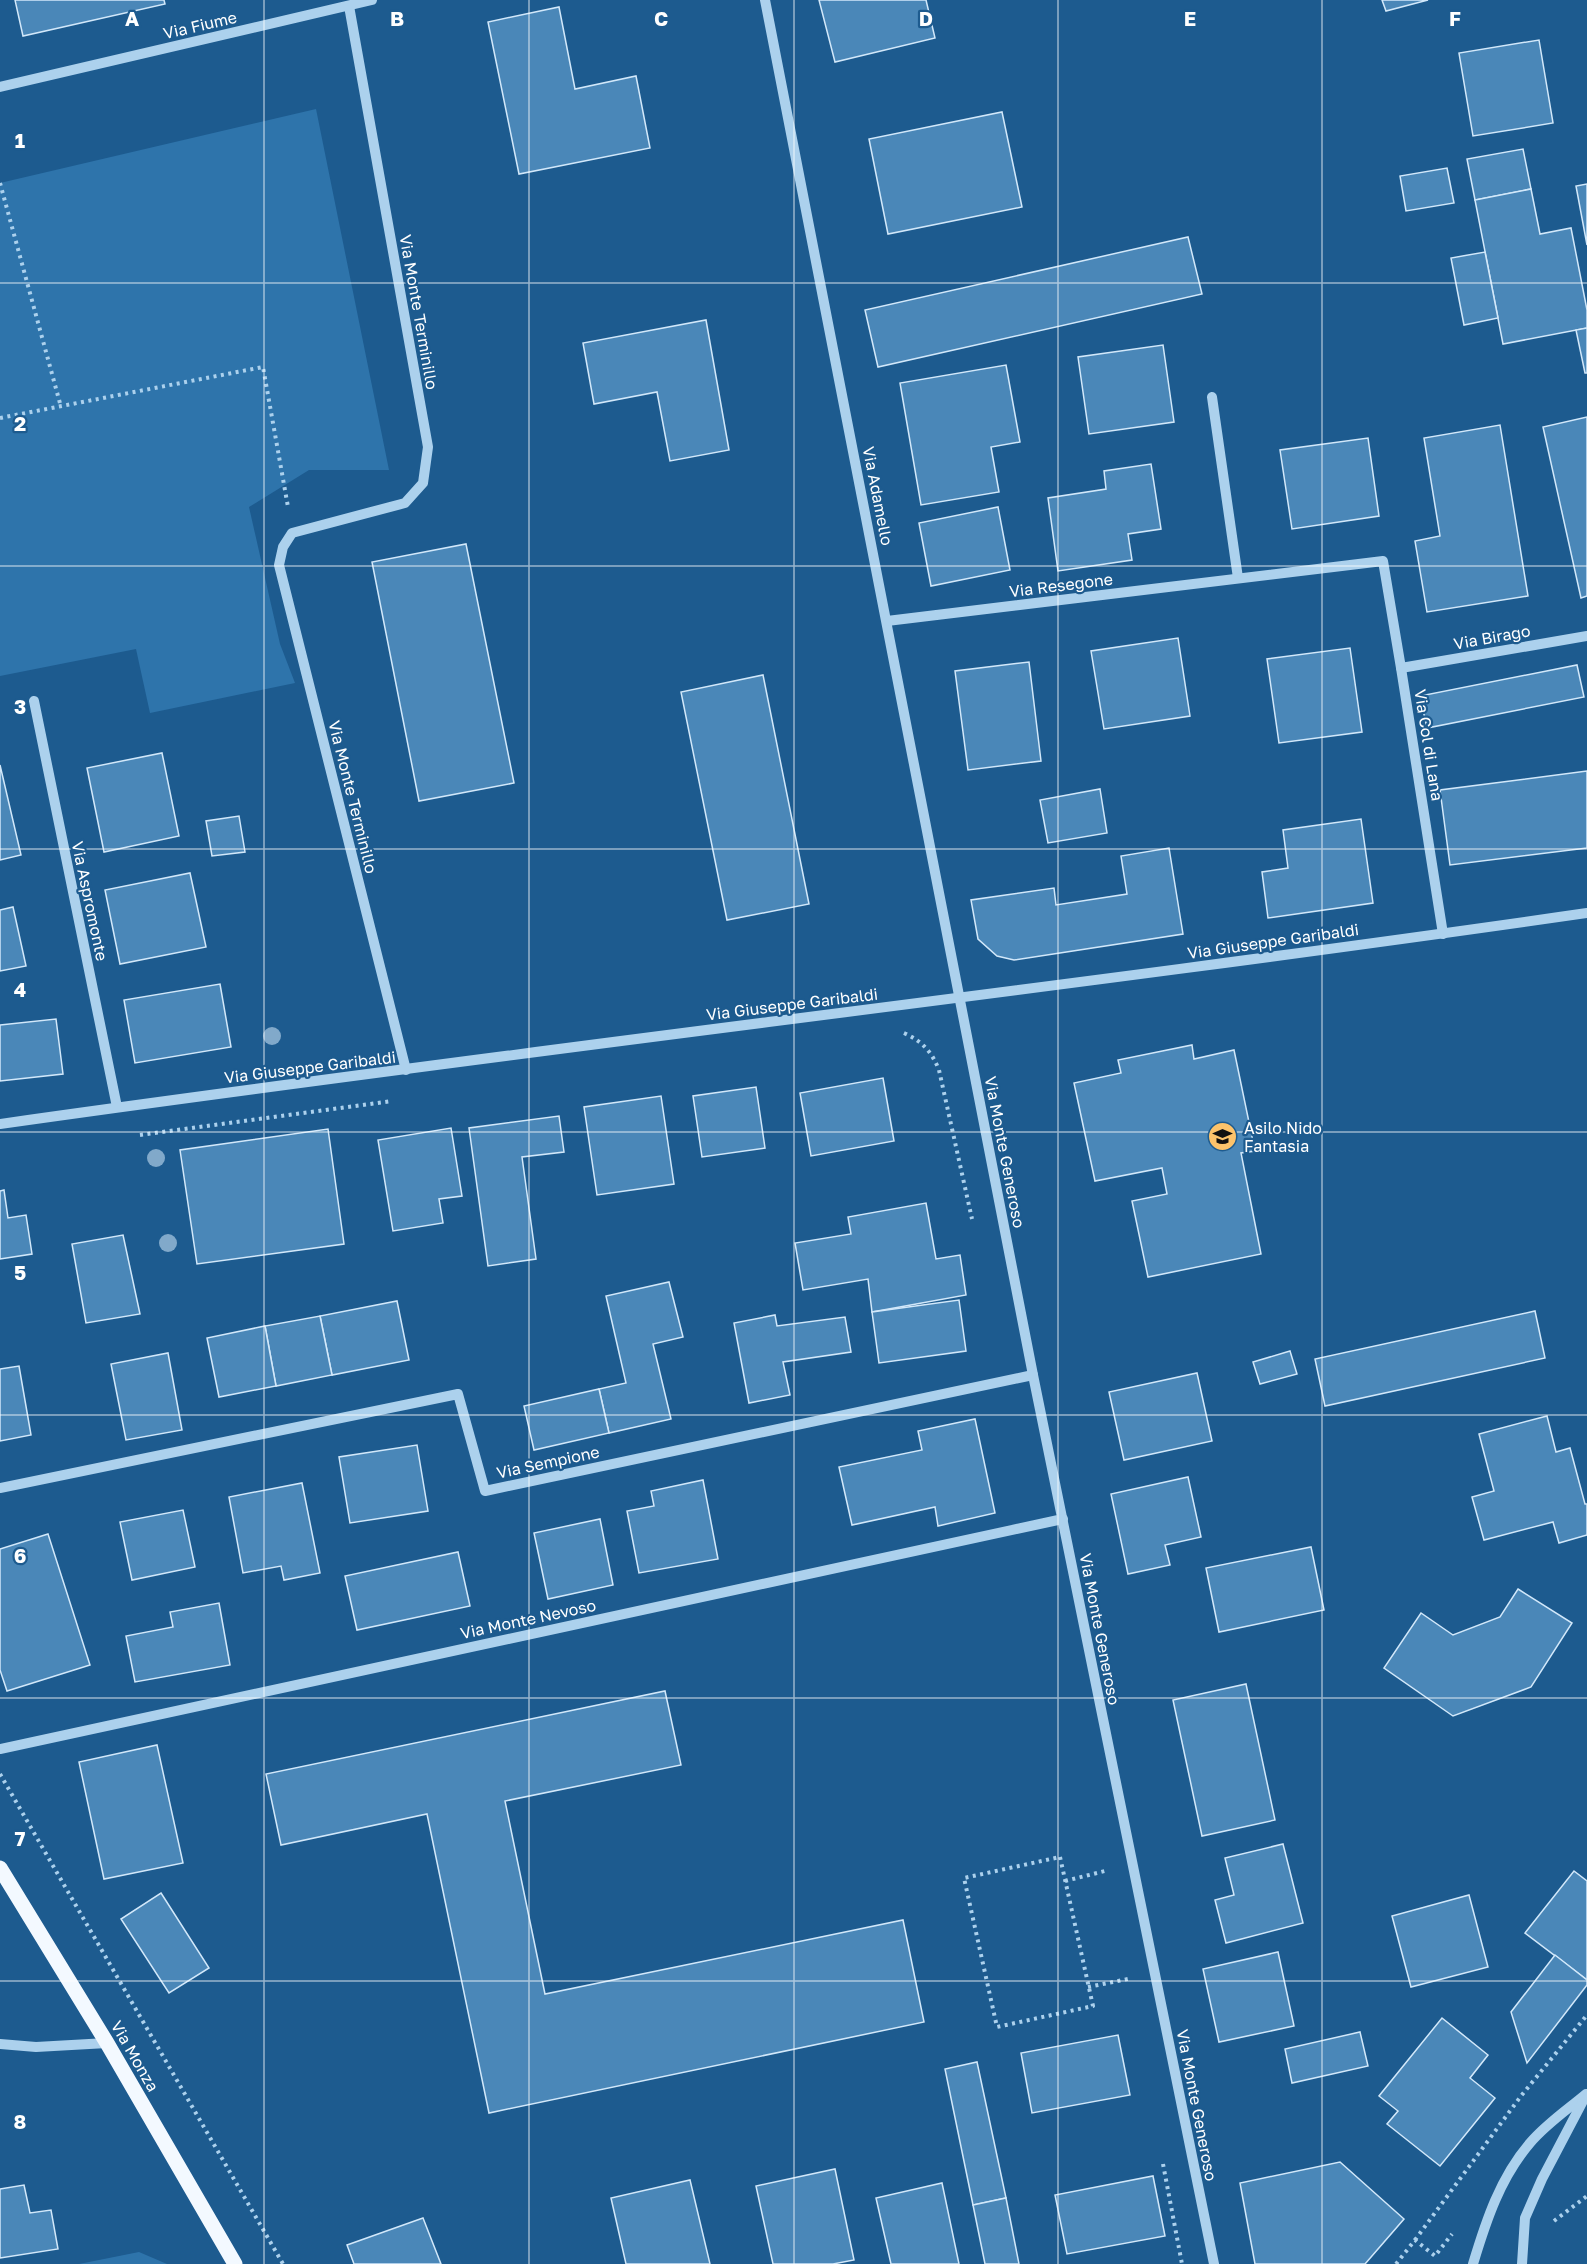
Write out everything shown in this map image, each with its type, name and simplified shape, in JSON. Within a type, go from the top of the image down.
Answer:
[{"type":"main road","name":"Via Monza","points":[[0,1868],[107,2043],[236,2264]]},
{"type":"street","name":"Via Fiume","points":[[0,87],[372,0]]},
{"type":"street","name":"Via Adamello","points":[[765,0],[960,998]]},
{"type":"street","name":"Via Monte Terminillo","points":[[349,6],[428,447],[423,483],[405,503],[292,533],[283,547],[279,564],[406,1070]]},
{"type":"street","points":[[1212,397],[1238,578]]},
{"type":"street","name":"Via Resegone","points":[[887,621],[1383,561]]},
{"type":"street","name":"Via Col di Lana","points":[[1383,561],[1443,934]]},
{"type":"street","name":"Via Birago","points":[[1401,668],[1587,636]]},
{"type":"street","name":"Via Aspromonte","points":[[34,701],[117,1107]]},
{"type":"street","name":"Via Giuseppe Garibaldi","points":[[0,1124],[642,1037],[960,998],[1443,934],[1587,913]]},
{"type":"street","name":"Via Monte Generoso","points":[[960,998],[1033,1375],[1214,2264]]},
{"type":"street","name":"Via Sempione","points":[[0,1488],[458,1394],[484,1491],[1033,1375]]},
{"type":"street","name":"Via Monte Nevoso","points":[[0,1749],[1063,1519]]},
{"type":"street","points":[[0,2044],[36,2047],[107,2043]]},
{"type":"street","points":[[1473,2264],[1498,2192],[1513,2165],[1530,2142],[1547,2125],[1587,2094]]},
{"type":"street","points":[[1522,2264],[1525,2218],[1542,2179],[1587,2094]]},
{"type":"path","points":[[0,183],[61,406]]},
{"type":"path","points":[[0,418],[263,367],[292,533]]},
{"type":"path","points":[[0,1774],[284,2264]]},
{"type":"path","points":[[1060,1857],[1065,1881],[1093,2006],[997,2027],[964,1878],[1060,1857]]},
{"type":"path","points":[[1065,1881],[1105,1871]]},
{"type":"path","points":[[1088,1987],[1128,1979]]},
{"type":"path","points":[[1415,2240],[1521,2096],[1587,2015]]},
{"type":"shaded area","points":[[316,109],[389,470],[309,470],[249,507],[280,644],[295,683],[150,713],[136,649],[0,676],[0,183]]},
{"type":"shaded area","points":[[139,2252],[167,2264],[79,2264]]},
{"type":"building","points":[[15,0],[164,0],[165,4],[23,36]]},
{"type":"building","points":[[819,0],[926,0],[935,38],[835,62]]},
{"type":"building","points":[[1382,0],[1428,0],[1386,11]]},
{"type":"building","points":[[559,7],[575,89],[636,76],[650,148],[519,174],[488,22]]},
{"type":"building","points":[[1539,40],[1553,123],[1473,136],[1459,53]]},
{"type":"building","points":[[1002,112],[1022,207],[888,234],[869,139]]},
{"type":"building","points":[[1523,149],[1531,189],[1475,200],[1467,159]]},
{"type":"building","points":[[1447,168],[1454,203],[1406,211],[1400,176]]},
{"type":"building","points":[[1587,184],[1587,245],[1576,186]]},
{"type":"building","points":[[1531,189],[1540,234],[1571,228],[1587,310],[1587,328],[1503,344],[1475,200]]},
{"type":"building","points":[[1188,237],[1202,294],[878,367],[865,310]]},
{"type":"building","points":[[1485,252],[1498,318],[1464,325],[1451,258]]},
{"type":"building","points":[[706,320],[729,450],[670,461],[657,392],[594,404],[583,343]]},
{"type":"building","points":[[1587,328],[1587,373],[1585,373],[1576,330]]},
{"type":"building","points":[[1163,345],[1174,422],[1089,434],[1078,357]]},
{"type":"building","points":[[1006,365],[1020,442],[991,447],[999,492],[921,505],[900,383]]},
{"type":"building","points":[[1587,417],[1587,596],[1581,598],[1543,427]]},
{"type":"building","points":[[1500,425],[1528,596],[1427,612],[1415,541],[1440,536],[1424,438]]},
{"type":"building","points":[[1368,438],[1379,516],[1292,529],[1280,450]]},
{"type":"building","points":[[1151,464],[1161,529],[1128,534],[1132,560],[1058,571],[1048,498],[1106,489],[1104,471]]},
{"type":"building","points":[[998,507],[1010,570],[931,586],[919,523]]},
{"type":"building","points":[[466,544],[514,783],[419,801],[372,562]]},
{"type":"building","points":[[1178,638],[1190,716],[1104,729],[1091,651]]},
{"type":"building","points":[[1350,648],[1362,732],[1279,743],[1267,659]]},
{"type":"building","points":[[1029,662],[1041,761],[968,770],[955,671]]},
{"type":"building","points":[[1577,665],[1584,697],[1427,728],[1420,696]]},
{"type":"building","points":[[763,675],[809,904],[727,920],[681,692]]},
{"type":"building","points":[[162,753],[179,836],[104,852],[87,768]]},
{"type":"building","points":[[0,765],[21,855],[0,860]]},
{"type":"building","points":[[1587,771],[1587,848],[1450,865],[1440,790]]},
{"type":"building","points":[[1100,789],[1107,833],[1048,843],[1040,800]]},
{"type":"building","points":[[239,816],[245,852],[212,856],[206,821]]},
{"type":"building","points":[[1361,819],[1373,903],[1268,918],[1262,872],[1288,868],[1283,830]]},
{"type":"building","points":[[1169,848],[1183,934],[1014,960],[997,956],[978,939],[971,900],[1054,888],[1056,905],[1127,894],[1121,856]]},
{"type":"building","points":[[190,873],[206,947],[120,964],[105,890]]},
{"type":"building","points":[[13,907],[26,966],[0,971],[0,910]]},
{"type":"building","points":[[220,984],[231,1047],[135,1063],[124,1000]]},
{"type":"building","points":[[56,1019],[63,1074],[0,1081],[0,1025]]},
{"type":"building","points":[[1192,1045],[1194,1059],[1234,1050],[1255,1151],[1241,1153],[1261,1254],[1148,1277],[1132,1201],[1167,1194],[1162,1168],[1095,1181],[1074,1083],[1121,1073],[1118,1060]]},
{"type":"building","points":[[883,1078],[894,1141],[811,1156],[800,1093]]},
{"type":"building","points":[[756,1087],[765,1148],[702,1157],[693,1096]]},
{"type":"building","points":[[661,1096],[674,1184],[597,1195],[584,1107]]},
{"type":"building","points":[[559,1116],[564,1152],[522,1157],[536,1259],[488,1266],[469,1128]]},
{"type":"building","points":[[451,1128],[462,1196],[439,1199],[443,1223],[393,1231],[378,1140]]},
{"type":"building","points":[[328,1129],[344,1244],[197,1264],[180,1150]]},
{"type":"building","points":[[4,1190],[8,1218],[26,1215],[32,1254],[0,1259],[0,1191]]},
{"type":"building","points":[[926,1203],[936,1259],[960,1255],[966,1295],[872,1312],[868,1279],[803,1290],[795,1243],[851,1234],[848,1217]]},
{"type":"building","points":[[123,1235],[140,1314],[86,1323],[72,1244]]},
{"type":"building","points":[[669,1282],[683,1337],[653,1344],[671,1419],[609,1433],[599,1389],[626,1383],[606,1296]]},
{"type":"building","points":[[959,1300],[966,1351],[879,1363],[872,1312]]},
{"type":"building","points":[[397,1301],[409,1360],[332,1375],[320,1316]]},
{"type":"building","points":[[1535,1311],[1545,1358],[1325,1406],[1315,1359]]},
{"type":"building","points":[[775,1315],[777,1326],[845,1317],[851,1352],[783,1362],[790,1395],[749,1403],[734,1323]]},
{"type":"building","points":[[320,1316],[332,1375],[276,1386],[265,1326]]},
{"type":"building","points":[[265,1326],[276,1386],[219,1397],[207,1338]]},
{"type":"building","points":[[1290,1351],[1297,1374],[1260,1384],[1253,1362]]},
{"type":"building","points":[[168,1353],[182,1430],[126,1440],[111,1364]]},
{"type":"building","points":[[19,1366],[31,1435],[0,1441],[0,1369]]},
{"type":"building","points":[[1197,1373],[1212,1441],[1124,1460],[1109,1392]]},
{"type":"building","points":[[599,1389],[609,1433],[534,1450],[524,1406]]},
{"type":"building","points":[[1547,1416],[1556,1452],[1570,1448],[1585,1504],[1587,1504],[1587,1535],[1559,1543],[1553,1522],[1484,1540],[1472,1497],[1494,1491],[1479,1434]]},
{"type":"building","points":[[975,1419],[995,1513],[938,1526],[935,1507],[852,1525],[839,1467],[922,1450],[918,1431]]},
{"type":"building","points":[[417,1445],[428,1511],[350,1523],[339,1457]]},
{"type":"building","points":[[1188,1477],[1201,1537],[1165,1545],[1170,1565],[1128,1574],[1111,1494]]},
{"type":"building","points":[[703,1480],[718,1559],[639,1573],[627,1511],[654,1506],[651,1491]]},
{"type":"building","points":[[302,1483],[320,1573],[284,1580],[281,1566],[243,1573],[229,1497]]},
{"type":"building","points":[[183,1510],[195,1567],[132,1580],[120,1522]]},
{"type":"building","points":[[600,1519],[613,1585],[548,1599],[534,1533]]},
{"type":"building","points":[[48,1534],[90,1665],[7,1691],[0,1670],[0,1549]]},
{"type":"building","points":[[1311,1547],[1324,1610],[1219,1632],[1206,1568]]},
{"type":"building","points":[[458,1552],[470,1606],[357,1630],[345,1576]]},
{"type":"building","points":[[1518,1589],[1572,1623],[1531,1687],[1453,1716],[1384,1668],[1421,1613],[1453,1635],[1500,1617]]},
{"type":"building","points":[[219,1603],[230,1665],[135,1682],[126,1636],[173,1627],[170,1612]]},
{"type":"building","points":[[1246,1684],[1275,1820],[1202,1836],[1173,1700]]},
{"type":"building","points":[[665,1691],[681,1765],[505,1801],[545,1994],[903,1920],[924,2022],[489,2113],[427,1814],[281,1845],[266,1774]]},
{"type":"building","points":[[157,1745],[183,1863],[104,1879],[79,1762]]},
{"type":"building","points":[[1283,1844],[1303,1923],[1226,1943],[1215,1900],[1234,1895],[1225,1858]]},
{"type":"building","points":[[1574,1871],[1587,1881],[1587,1980],[1525,1933]]},
{"type":"building","points":[[161,1893],[209,1968],[169,1993],[121,1919]]},
{"type":"building","points":[[1469,1895],[1488,1967],[1411,1987],[1392,1916]]},
{"type":"building","points":[[1278,1952],[1294,2026],[1219,2042],[1203,1969]]},
{"type":"building","points":[[1555,1955],[1587,1980],[1587,1985],[1527,2063],[1511,2012]]},
{"type":"building","points":[[1442,2018],[1488,2055],[1470,2078],[1495,2098],[1440,2166],[1387,2124],[1398,2111],[1379,2096]]},
{"type":"building","points":[[1360,2032],[1368,2066],[1292,2083],[1285,2049]]},
{"type":"building","points":[[1118,2035],[1130,2095],[1032,2113],[1021,2053]]},
{"type":"building","points":[[977,2062],[1006,2198],[973,2205],[945,2069]]},
{"type":"building","points":[[1340,2162],[1404,2219],[1365,2264],[1255,2264],[1240,2183]]},
{"type":"building","points":[[835,2169],[854,2260],[833,2264],[773,2264],[756,2186]]},
{"type":"building","points":[[1153,2176],[1165,2236],[1067,2254],[1055,2195]]},
{"type":"building","points":[[690,2180],[710,2264],[626,2264],[611,2198]]},
{"type":"building","points":[[942,2183],[959,2264],[891,2264],[876,2198]]},
{"type":"building","points":[[24,2185],[30,2213],[51,2210],[58,2249],[0,2258],[0,2189]]},
{"type":"building","points":[[1006,2198],[1019,2264],[985,2264],[973,2205]]},
{"type":"building","points":[[423,2218],[441,2264],[354,2264],[347,2245]]},
{"type":"place","name":"Asilo Nido Fantasia","points":[[1223,1137]]}]
